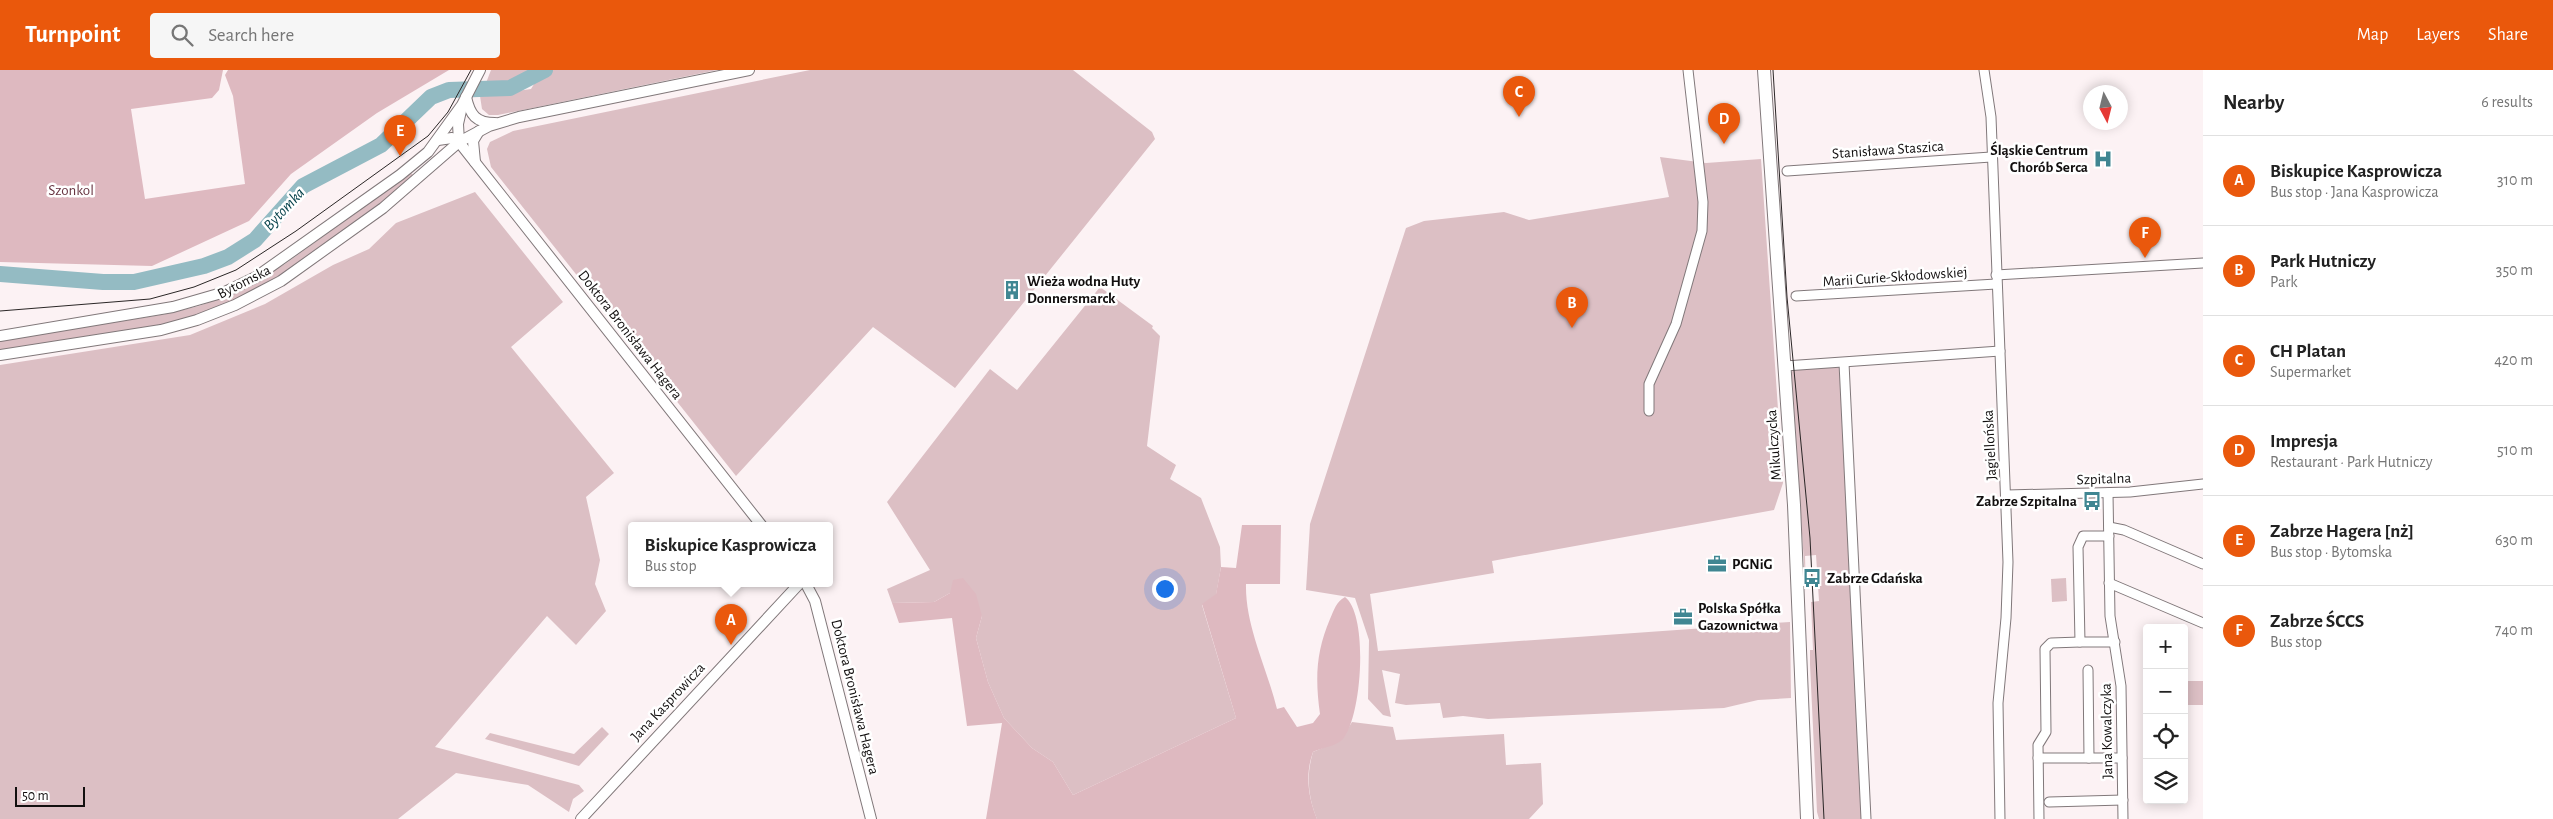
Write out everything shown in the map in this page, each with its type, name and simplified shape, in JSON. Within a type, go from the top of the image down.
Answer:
[{"type":"main road","name":"Mikulczycka","points":[[1764,70],[1794,505],[1808,819]]},
{"type":"street","name":"Bytomska","points":[[0,355],[169,328],[204,318],[245,301],[281,281],[400,196],[440,156],[459,142],[497,123],[749,70]]},
{"type":"street","points":[[1649,411],[1649,384],[1676,324],[1702,231],[1703,202],[1688,70]]},
{"type":"street","name":"Jagiellońska","points":[[1984,70],[1990,102],[1996,280],[2007,495],[2007,601],[1998,703],[2000,819]]},
{"type":"street","name":"Bytomska","points":[[0,336],[163,309],[225,292],[276,265],[428,152],[464,101],[479,72]]},
{"type":"street","name":"Bytomska","points":[[464,101],[471,114],[478,120],[484,123],[497,123]]},
{"type":"street","name":"Bytomska","points":[[459,142],[458,124],[464,101]]},
{"type":"street","points":[[475,163],[473,141],[480,130]]},
{"type":"street","points":[[438,140],[452,138],[459,142]]},
{"type":"street","name":"Doktora Bronisława Hagera","points":[[459,142],[759,522]]},
{"type":"street","name":"Stanisława Staszica","points":[[1787,171],[1991,157]]},
{"type":"street","name":"Marii Curie-Skłodowskiej","points":[[1796,296],[2203,263]]},
{"type":"street","points":[[1785,366],[2000,351]]},
{"type":"street","points":[[1844,363],[1866,819]]},
{"type":"street","name":"Szpitalna","points":[[2007,495],[2108,493],[2203,484]]},
{"type":"street","name":"Jana Kowalczyka","points":[[2108,493],[2110,616],[2121,686],[2123,819]]},
{"type":"street","points":[[2080,642],[2078,547],[2083,536],[2124,530],[2203,564]]},
{"type":"street","points":[[2109,584],[2203,623]]},
{"type":"street","name":"Jana Kasprowicza","points":[[581,819],[796,587]]},
{"type":"street","name":"Doktora Bronisława Hagera","points":[[808,587],[815,601],[872,819]]},
{"type":"street","points":[[2039,819],[2038,745],[2046,732],[2045,649],[2051,643],[2115,642]]},
{"type":"street","points":[[2088,670],[2090,758]]},
{"type":"street","points":[[2038,758],[2122,758]]},
{"type":"street","points":[[2049,802],[2123,800]]},
{"type":"shaded area","points":[[491,70],[533,70],[519,81],[486,83]]},
{"type":"shaded area","points":[[550,70],[717,70],[498,115],[489,115],[482,109],[480,96],[531,89],[539,76]]},
{"type":"shaded area","points":[[810,70],[1073,70],[1152,132],[1155,139],[955,388],[873,327],[736,476],[491,167],[487,149],[490,142],[513,131]]},
{"type":"shaded area","points":[[1660,157],[1706,163],[1761,159],[1783,483],[1774,510],[1492,561],[1494,573],[1370,594],[1378,651],[1790,622],[1791,698],[1758,700],[1724,708],[1488,719],[1463,716],[1443,718],[1440,703],[1406,705],[1395,703],[1400,674],[1382,670],[1391,717],[1383,715],[1368,699],[1369,640],[1355,598],[1306,590],[1310,524],[1406,228],[1424,221],[1504,212],[1529,220],[1669,197]]},
{"type":"shaded area","points":[[411,173],[414,176],[330,242],[270,281],[238,298],[205,312],[152,327],[0,350],[0,341],[166,314],[199,306],[235,293],[285,264]]},
{"type":"shaded area","points":[[475,192],[563,302],[511,347],[614,473],[586,497],[600,560],[595,584],[606,611],[576,645],[547,616],[435,747],[579,785],[584,791],[573,799],[569,812],[528,785],[456,773],[398,819],[0,819],[0,365],[190,335],[265,304],[333,265],[369,249],[396,223]]},
{"type":"shaded area","points":[[1100,287],[1153,326],[1152,328],[1160,336],[1147,446],[1176,465],[1170,479],[1201,498],[1220,547],[1221,567],[1216,595],[1202,605],[1236,718],[1073,795],[1053,762],[1032,748],[1004,718],[988,682],[976,638],[982,616],[950,593],[934,602],[892,603],[887,589],[930,570],[887,502],[990,369],[1017,390]]},
{"type":"shaded area","points":[[1841,368],[1865,819],[1819,819],[1817,812],[1810,650],[1813,650],[1811,602],[1819,601],[1816,555],[1805,556],[1806,592],[1791,372],[1796,369]]},
{"type":"shaded area","points":[[2066,578],[2067,601],[2052,602],[2051,579]]},
{"type":"shaded area","points":[[2188,681],[2203,681],[2203,705],[2188,705]]},
{"type":"shaded area","points":[[1352,722],[1393,727],[1396,740],[1504,734],[1506,765],[1541,763],[1543,804],[1529,819],[1317,819],[1309,786],[1309,769],[1313,752],[1341,740]]},
{"type":"shaded area","points":[[602,727],[609,734],[579,766],[485,739],[490,733],[574,754]]},
{"type":"green space","name":"Szonkol","points":[[0,70],[223,70],[219,90],[212,98],[131,109],[145,199],[245,184],[233,96],[225,75],[228,70],[449,70],[377,113],[291,174],[249,221],[152,266],[0,262]]},
{"type":"green space","points":[[1242,525],[1281,525],[1280,584],[1246,584],[1247,600],[1253,631],[1277,709],[1284,707],[1297,727],[1313,723],[1320,714],[1317,689],[1319,654],[1325,631],[1334,609],[1339,601],[1345,597],[1353,607],[1360,645],[1358,690],[1349,729],[1342,740],[1313,752],[1308,777],[1311,802],[1317,819],[986,819],[1002,723],[967,726],[952,618],[899,623],[892,603],[934,602],[950,593],[953,580],[963,578],[976,594],[982,616],[976,638],[988,682],[1004,718],[1032,748],[1053,762],[1073,795],[1236,718],[1202,604],[1216,594],[1221,567],[1236,568]]},
{"type":"waterway","name":"Bytomka","points":[[0,274],[103,282],[134,282],[204,266],[228,257],[255,240],[303,186],[381,145],[431,97],[449,90],[510,88],[545,70]]},
{"type":"tram line","points":[[0,311],[150,299],[194,287],[236,270],[296,231],[428,136],[448,112],[471,70]]},
{"type":"tram line","points":[[1773,70],[1787,297],[1810,538],[1824,819]]},
{"type":"place","name":"CH Platan","points":[[1519,117]]},
{"type":"place","name":"Impresja","points":[[1724,144]]},
{"type":"place","name":"Zabrze Hagera [nż]","points":[[400,156]]},
{"type":"place","name":"Śląskie Centrum Chorób Serca","points":[[2103,159]]},
{"type":"place","name":"Zabrze ŚCCS","points":[[2145,258]]},
{"type":"place","name":"Wieża wodna Huty Donnersmarck","points":[[1012,290]]},
{"type":"place","name":"Park Hutniczy","points":[[1572,328]]},
{"type":"place","name":"Zabrze Szpitalna","points":[[2092,501]]},
{"type":"place","name":"PGNiG","points":[[1717,564]]},
{"type":"place","name":"Zabrze Gdańska","points":[[1812,578]]},
{"type":"place","name":"Polska Spółka Gazownictwa","points":[[1683,617]]},
{"type":"place","name":"Biskupice Kasprowicza","points":[[731,645]]}]
